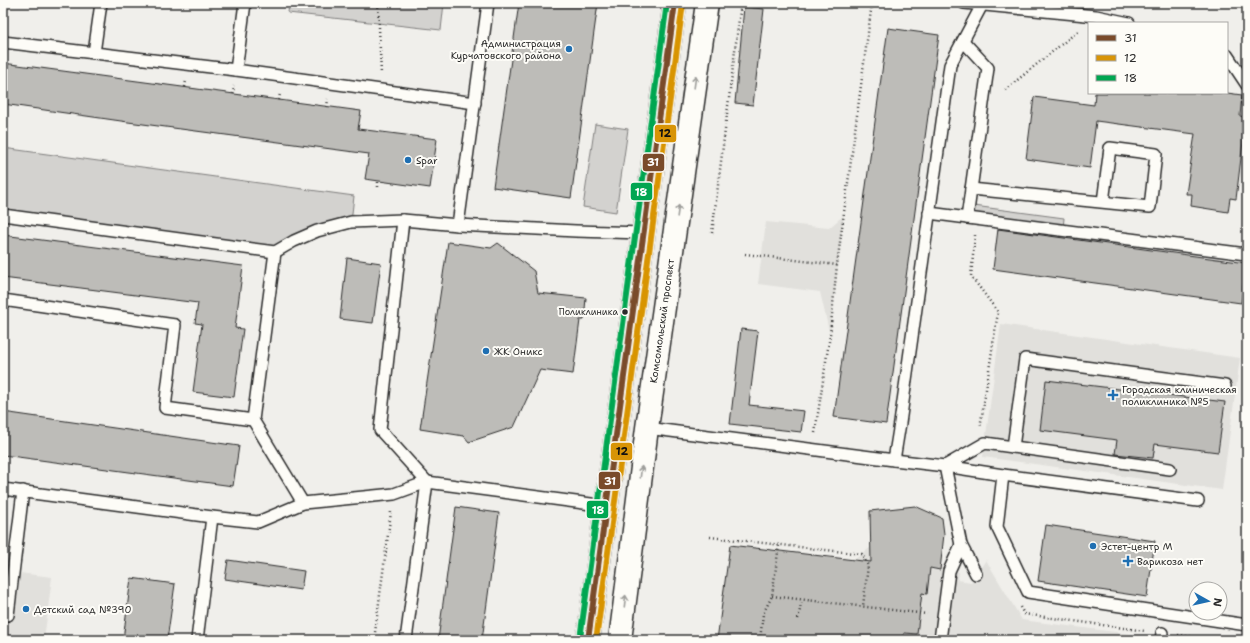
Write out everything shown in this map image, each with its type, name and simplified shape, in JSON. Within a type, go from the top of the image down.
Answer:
[{"type":"main road","points":[[588,640],[675,3]]},
{"type":"main road","name":"Комсомольский проспект","points":[[620,640],[647,428],[706,3]]},
{"type":"lane","points":[[94,53],[101,3]]},
{"type":"lane","points":[[236,70],[245,3]]},
{"type":"lane","points":[[458,225],[488,3]]},
{"type":"lane","points":[[964,3],[1096,16],[1124,22]]},
{"type":"lane","points":[[894,460],[950,65],[983,4]]},
{"type":"lane","points":[[963,41],[988,68],[971,189],[972,218]]},
{"type":"lane","points":[[3,42],[236,70],[475,103]]},
{"type":"lane","points":[[1228,56],[1247,85]]},
{"type":"lane","points":[[971,189],[1150,207],[1156,154],[1110,148],[1103,202]]},
{"type":"lane","points":[[929,213],[1246,254],[1247,250]]},
{"type":"lane","points":[[3,215],[275,252],[294,241],[317,231],[351,222],[403,220],[458,225],[643,233]]},
{"type":"lane","points":[[403,220],[380,430],[427,482],[406,640]]},
{"type":"lane","points":[[275,252],[252,420],[303,503]]},
{"type":"lane","points":[[3,300],[175,324],[165,408],[252,420]]},
{"type":"lane","points":[[1013,447],[1025,358],[1225,386]]},
{"type":"lane","points":[[647,428],[945,466],[1198,501]]},
{"type":"lane","points":[[945,466],[985,443],[1170,469]]},
{"type":"lane","points":[[945,466],[962,545],[976,574]]},
{"type":"lane","points":[[1004,475],[997,527],[1028,592],[1247,625]]},
{"type":"lane","points":[[3,488],[212,518],[258,522],[303,503],[394,494],[427,482],[606,506]]},
{"type":"lane","points":[[8,615],[23,491]]},
{"type":"lane","points":[[197,640],[212,518]]},
{"type":"lane","points":[[940,640],[949,571],[962,545]]},
{"type":"path","points":[[378,3],[381,90]]},
{"type":"path","points":[[712,233],[741,3]]},
{"type":"path","points":[[749,3],[775,6]]},
{"type":"path","points":[[813,449],[830,335],[837,265],[872,3]]},
{"type":"path","points":[[1089,22],[1096,16]]},
{"type":"path","points":[[1005,90],[1088,23]]},
{"type":"path","points":[[378,181],[378,187]]},
{"type":"path","points":[[972,218],[971,276],[998,312],[977,447]]},
{"type":"path","points":[[745,254],[837,265]]},
{"type":"path","points":[[374,640],[394,494]]},
{"type":"path","points":[[710,537],[862,554],[868,566],[863,606]]},
{"type":"path","points":[[760,640],[763,614],[772,596],[779,544]]},
{"type":"path","points":[[772,596],[943,616]]},
{"type":"path","points":[[798,619],[802,599]]},
{"type":"shaded area","points":[[289,3],[444,3],[441,30],[288,13]]},
{"type":"shaded area","points":[[595,124],[628,129],[616,212],[583,207]]},
{"type":"shaded area","points":[[3,148],[354,196],[351,222],[275,252],[3,215]]},
{"type":"shaded area","points":[[974,206],[1064,218],[1063,229],[973,217]]},
{"type":"shaded area","points":[[844,215],[830,335],[820,292],[758,284],[766,222],[829,228]]},
{"type":"shaded area","name":"Городская клиническая поликлиника №5","points":[[1001,324],[1240,358],[1222,490],[983,457]]},
{"type":"shaded area","points":[[730,545],[854,560],[871,547],[893,564],[959,572],[958,580],[971,582],[986,560],[1022,620],[1138,635],[1138,640],[717,640]]},
{"type":"shaded area","name":"Детский сад №390","points":[[3,571],[52,577],[44,640],[3,640]]},
{"type":"building","points":[[519,3],[598,3],[571,198],[493,187]]},
{"type":"building","points":[[744,7],[764,9],[753,105],[735,103]]},
{"type":"building","points":[[888,28],[939,35],[886,424],[834,417]]},
{"type":"building","points":[[3,63],[361,111],[358,129],[437,139],[430,188],[365,179],[369,154],[3,104]]},
{"type":"building","points":[[1228,93],[1242,95],[1240,116],[1246,117],[1236,199],[1230,198],[1228,212],[1191,206],[1192,194],[1186,194],[1195,134],[1096,121],[1090,168],[1026,159],[1034,97],[1094,105],[1095,94]]},
{"type":"building","points":[[998,229],[1246,263],[1241,303],[993,269]]},
{"type":"building","points":[[3,235],[243,266],[235,328],[243,329],[234,397],[193,392],[202,324],[195,323],[198,303],[3,278]]},
{"type":"building","name":"ЖК Оникс","points":[[448,242],[491,248],[498,243],[534,271],[538,293],[586,298],[584,320],[580,320],[573,374],[540,370],[514,427],[469,442],[464,436],[420,429]]},
{"type":"building","points":[[347,258],[381,263],[373,323],[340,319]]},
{"type":"building","points":[[741,329],[758,331],[749,405],[804,411],[801,432],[730,424]]},
{"type":"building","points":[[1046,380],[1225,402],[1218,452],[1155,444],[1153,458],[1115,454],[1117,440],[1040,430]]},
{"type":"building","points":[[3,412],[239,446],[233,486],[3,455]]},
{"type":"building","points":[[915,506],[942,518],[944,534],[940,570],[930,568],[927,594],[922,593],[917,634],[904,633],[903,640],[717,640],[730,545],[871,562],[870,511]]},
{"type":"building","points":[[456,507],[499,513],[482,640],[438,640]]},
{"type":"building","points":[[1046,525],[1155,541],[1147,597],[1038,581]]},
{"type":"building","points":[[228,560],[304,571],[301,590],[225,579]]},
{"type":"building","points":[[131,578],[175,584],[167,640],[123,640]]},
{"type":"transit line","name":"18","points":[[580,639],[667,3]]},
{"type":"transit line","name":"31","points":[[588,640],[675,3]]},
{"type":"transit line","name":"12","points":[[596,640],[683,4]]},
{"type":"place","name":"Администрация Курчатовского района","points":[[569,49]]},
{"type":"place","name":"Spar","points":[[408,160]]},
{"type":"place","name":"Поликлиника","points":[[625,312]]},
{"type":"place","name":"ЖК Оникс","points":[[486,351]]},
{"type":"place","name":"Городская клиническая поликлиника №5","points":[[1113,395]]},
{"type":"place","name":"Эстет-центр М","points":[[1093,546]]},
{"type":"place","name":"Варикоза нет","points":[[1128,561]]},
{"type":"place","name":"Детский сад №390","points":[[26,609]]}]
